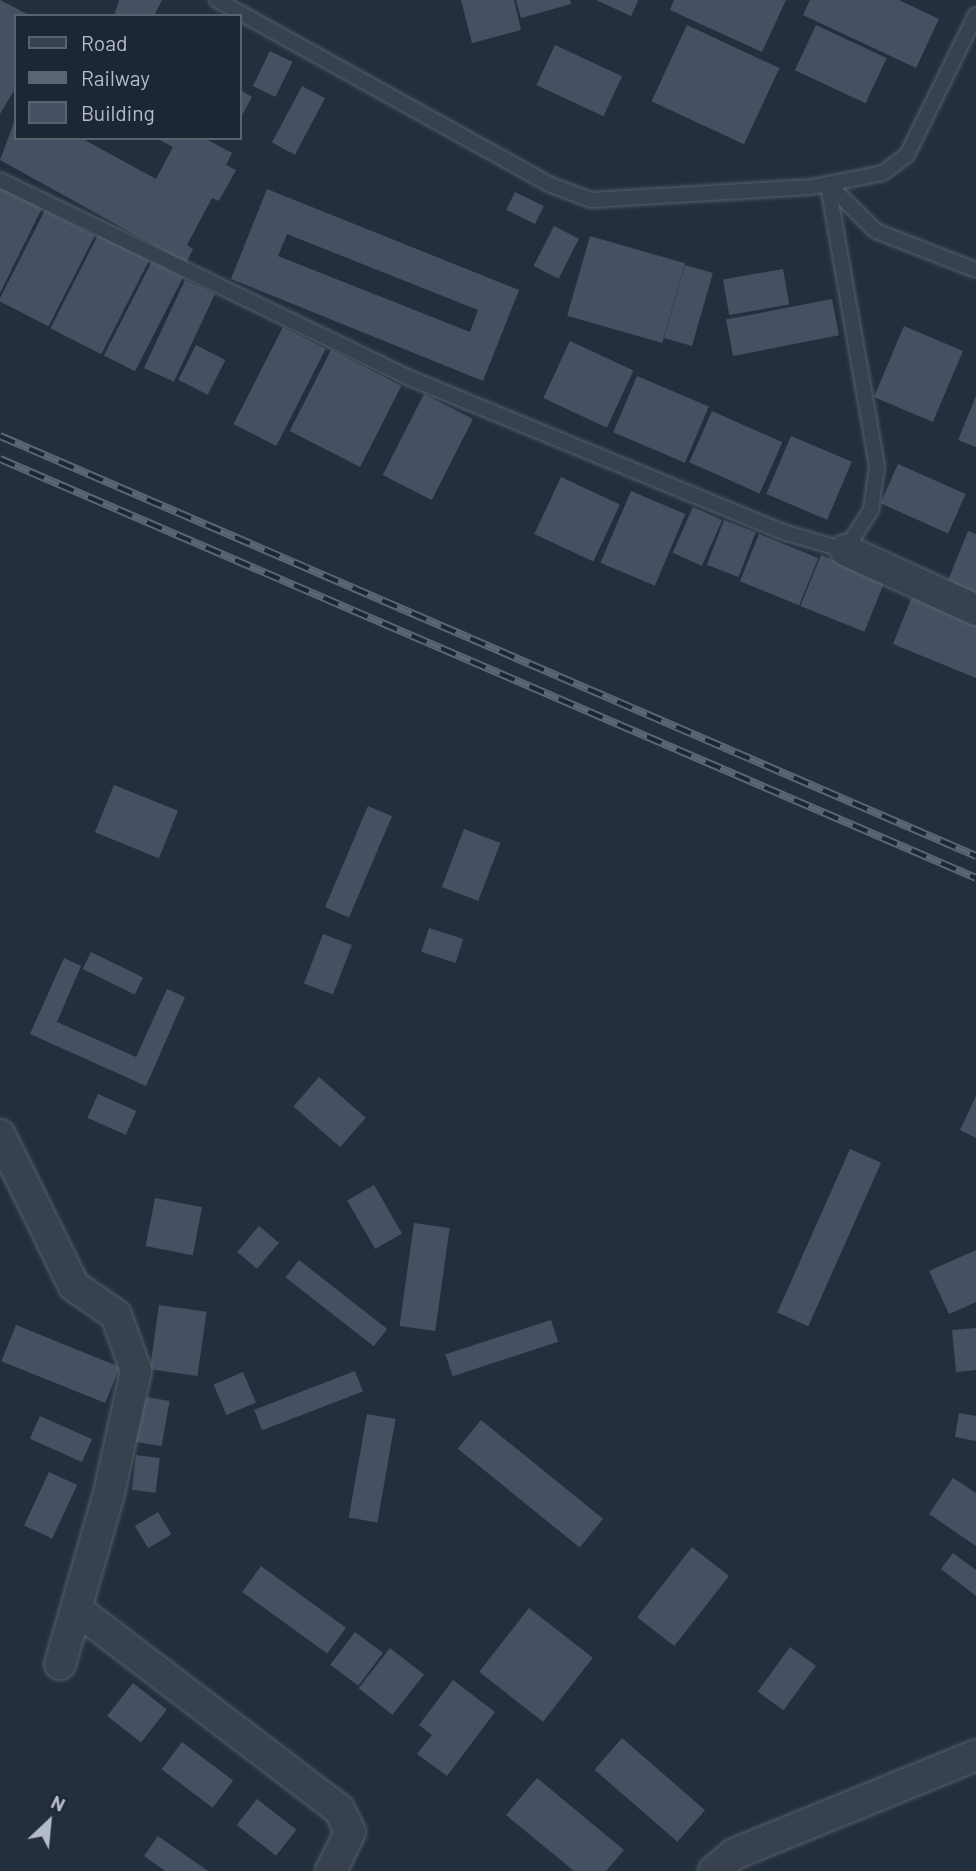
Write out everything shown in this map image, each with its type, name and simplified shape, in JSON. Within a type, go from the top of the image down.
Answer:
[{"type":"street","points":[[845,550],[976,610]]},
{"type":"street","points":[[0,1135],[74,1286],[116,1315],[136,1371],[60,1664]]},
{"type":"street","points":[[76,1609],[339,1810],[350,1832],[331,1871]]},
{"type":"street","points":[[714,1871],[734,1854],[976,1755]]},
{"type":"lane","points":[[217,0],[551,186],[591,200],[828,184],[883,173],[907,155],[976,15]]},
{"type":"lane","points":[[0,180],[407,377],[783,533],[845,550],[871,510],[877,466],[828,184]]},
{"type":"lane","points":[[828,184],[876,231],[976,270]]},
{"type":"building","points":[[0,0],[27,14],[14,14],[14,90],[0,114]]},
{"type":"building","points":[[119,0],[162,0],[155,14],[115,14]]},
{"type":"building","points":[[461,0],[514,0],[521,30],[472,43]]},
{"type":"building","points":[[516,0],[570,0],[571,4],[521,18]]},
{"type":"building","points":[[596,0],[637,0],[638,1],[631,16]]},
{"type":"building","points":[[674,0],[786,0],[762,52],[670,10]]},
{"type":"building","points":[[810,0],[899,0],[939,19],[916,68],[803,15]]},
{"type":"building","points":[[687,25],[779,68],[744,144],[652,101]]},
{"type":"building","points":[[816,25],[887,58],[866,103],[795,70]]},
{"type":"building","points":[[555,45],[622,76],[603,116],[536,85]]},
{"type":"building","points":[[270,51],[292,62],[275,97],[253,86]]},
{"type":"building","points":[[302,86],[325,98],[295,155],[272,143]]},
{"type":"building","points":[[242,91],[252,97],[242,115]]},
{"type":"building","points":[[14,122],[14,140],[85,140],[156,179],[173,147],[160,140],[208,140],[232,153],[226,165],[236,170],[219,201],[212,198],[187,245],[193,249],[186,263],[0,160]]},
{"type":"building","points":[[0,182],[44,204],[0,293]]},
{"type":"building","points":[[267,189],[519,290],[483,381],[231,279]],"holes":[[[287,234],[478,310],[470,332],[278,256]]]},
{"type":"building","points":[[515,192],[544,206],[535,224],[506,210]]},
{"type":"building","points":[[45,210],[95,235],[49,326],[0,302]]},
{"type":"building","points":[[554,226],[579,239],[559,279],[534,266]]},
{"type":"building","points":[[99,233],[150,259],[101,354],[50,328]]},
{"type":"building","points":[[590,236],[685,263],[662,343],[567,316]]},
{"type":"building","points":[[152,261],[183,277],[135,371],[104,355]]},
{"type":"building","points":[[685,265],[713,273],[692,346],[664,338]]},
{"type":"building","points":[[783,269],[789,304],[729,315],[723,280]]},
{"type":"building","points":[[185,280],[215,294],[174,382],[144,368]]},
{"type":"building","points":[[832,299],[839,335],[733,356],[726,320]]},
{"type":"building","points":[[904,326],[963,351],[933,422],[874,397]]},
{"type":"building","points":[[283,327],[326,349],[276,446],[234,424]]},
{"type":"building","points":[[570,341],[633,371],[607,428],[543,398]]},
{"type":"building","points":[[196,345],[225,360],[208,395],[178,380]]},
{"type":"building","points":[[331,350],[401,386],[360,467],[290,431]]},
{"type":"building","points":[[637,376],[709,406],[685,463],[613,432]]},
{"type":"building","points":[[424,394],[473,419],[432,500],[383,475]]},
{"type":"building","points":[[976,396],[976,447],[958,440]]},
{"type":"building","points":[[712,411],[782,442],[760,493],[689,462]]},
{"type":"building","points":[[791,436],[852,462],[827,520],[766,494]]},
{"type":"building","points":[[898,464],[966,494],[948,533],[881,503]]},
{"type":"building","points":[[561,477],[620,504],[593,562],[534,534]]},
{"type":"building","points":[[631,491],[685,514],[655,586],[601,563]]},
{"type":"building","points":[[693,507],[722,520],[702,566],[673,553]]},
{"type":"building","points":[[724,520],[756,532],[739,577],[707,565]]},
{"type":"building","points":[[968,531],[976,534],[976,595],[947,583]]},
{"type":"building","points":[[759,534],[818,558],[799,605],[740,581]]},
{"type":"building","points":[[821,555],[885,581],[864,632],[800,606]]},
{"type":"building","points":[[913,594],[976,620],[976,678],[893,644]]},
{"type":"building","points":[[114,785],[178,811],[159,858],[95,832]]},
{"type":"building","points":[[368,806],[392,816],[349,917],[325,907]]},
{"type":"building","points":[[464,829],[500,843],[478,901],[442,887]]},
{"type":"building","points":[[429,928],[463,939],[456,963],[421,952]]},
{"type":"building","points":[[323,934],[352,945],[333,995],[304,983]]},
{"type":"building","points":[[91,952],[143,977],[135,995],[83,969]]},
{"type":"building","points":[[64,958],[81,966],[57,1022],[136,1057],[167,989],[185,997],[146,1086],[30,1034]]},
{"type":"building","points":[[319,1077],[366,1118],[340,1147],[293,1106]]},
{"type":"building","points":[[98,1094],[136,1111],[126,1135],[87,1118]]},
{"type":"building","points":[[976,1096],[976,1138],[960,1130]]},
{"type":"building","points":[[850,1149],[881,1163],[808,1326],[777,1313]]},
{"type":"building","points":[[374,1185],[402,1233],[375,1249],[347,1200]]},
{"type":"building","points":[[155,1198],[202,1207],[193,1255],[146,1246]]},
{"type":"building","points":[[414,1223],[450,1228],[435,1331],[400,1326]]},
{"type":"building","points":[[259,1226],[279,1243],[257,1269],[237,1252]]},
{"type":"building","points":[[976,1250],[976,1302],[949,1314],[929,1271]]},
{"type":"building","points":[[299,1260],[387,1329],[374,1346],[285,1277]]},
{"type":"building","points":[[159,1305],[207,1312],[197,1376],[150,1369]]},
{"type":"building","points":[[551,1320],[558,1342],[453,1376],[445,1354]]},
{"type":"building","points":[[16,1325],[120,1367],[105,1403],[1,1361]]},
{"type":"building","points":[[976,1328],[976,1370],[956,1372],[952,1330]]},
{"type":"building","points":[[355,1371],[363,1392],[262,1430],[254,1410]]},
{"type":"building","points":[[243,1372],[256,1402],[226,1415],[214,1385]]},
{"type":"building","points":[[141,1396],[170,1401],[162,1446],[133,1441]]},
{"type":"building","points":[[959,1413],[976,1416],[976,1441],[955,1437]]},
{"type":"building","points":[[367,1414],[396,1419],[377,1522],[349,1517]]},
{"type":"building","points":[[40,1416],[92,1439],[82,1462],[30,1439]]},
{"type":"building","points":[[481,1420],[603,1519],[580,1548],[458,1449]]},
{"type":"building","points":[[136,1455],[160,1458],[156,1493],[132,1490]]},
{"type":"building","points":[[49,1472],[77,1485],[52,1539],[24,1525]]},
{"type":"building","points":[[953,1478],[976,1493],[976,1546],[929,1514]]},
{"type":"building","points":[[158,1512],[171,1534],[148,1548],[135,1526]]},
{"type":"building","points":[[692,1547],[729,1576],[674,1646],[637,1617]]},
{"type":"building","points":[[953,1553],[976,1570],[976,1596],[941,1569]]},
{"type":"building","points":[[261,1566],[346,1628],[327,1654],[242,1592]]},
{"type":"building","points":[[529,1608],[593,1658],[543,1722],[479,1672]]},
{"type":"building","points":[[355,1632],[383,1653],[358,1686],[330,1665]]},
{"type":"building","points":[[790,1647],[816,1666],[784,1710],[758,1691]]},
{"type":"building","points":[[390,1648],[424,1674],[392,1715],[359,1688]]},
{"type":"building","points":[[453,1680],[495,1712],[447,1776],[417,1754],[432,1735],[419,1725]]},
{"type":"building","points":[[133,1683],[167,1709],[141,1743],[107,1716]]},
{"type":"building","points":[[622,1738],[705,1810],[677,1842],[594,1770]]},
{"type":"building","points":[[182,1742],[233,1781],[213,1808],[162,1769]]},
{"type":"building","points":[[537,1778],[624,1850],[606,1871],[574,1871],[506,1815]]},
{"type":"building","points":[[257,1799],[296,1830],[276,1856],[237,1825]]},
{"type":"building","points":[[158,1836],[208,1871],[165,1871],[144,1856]]},
{"type":"railway","points":[[0,436],[976,856]]},
{"type":"railway","points":[[0,459],[976,878]]}]
